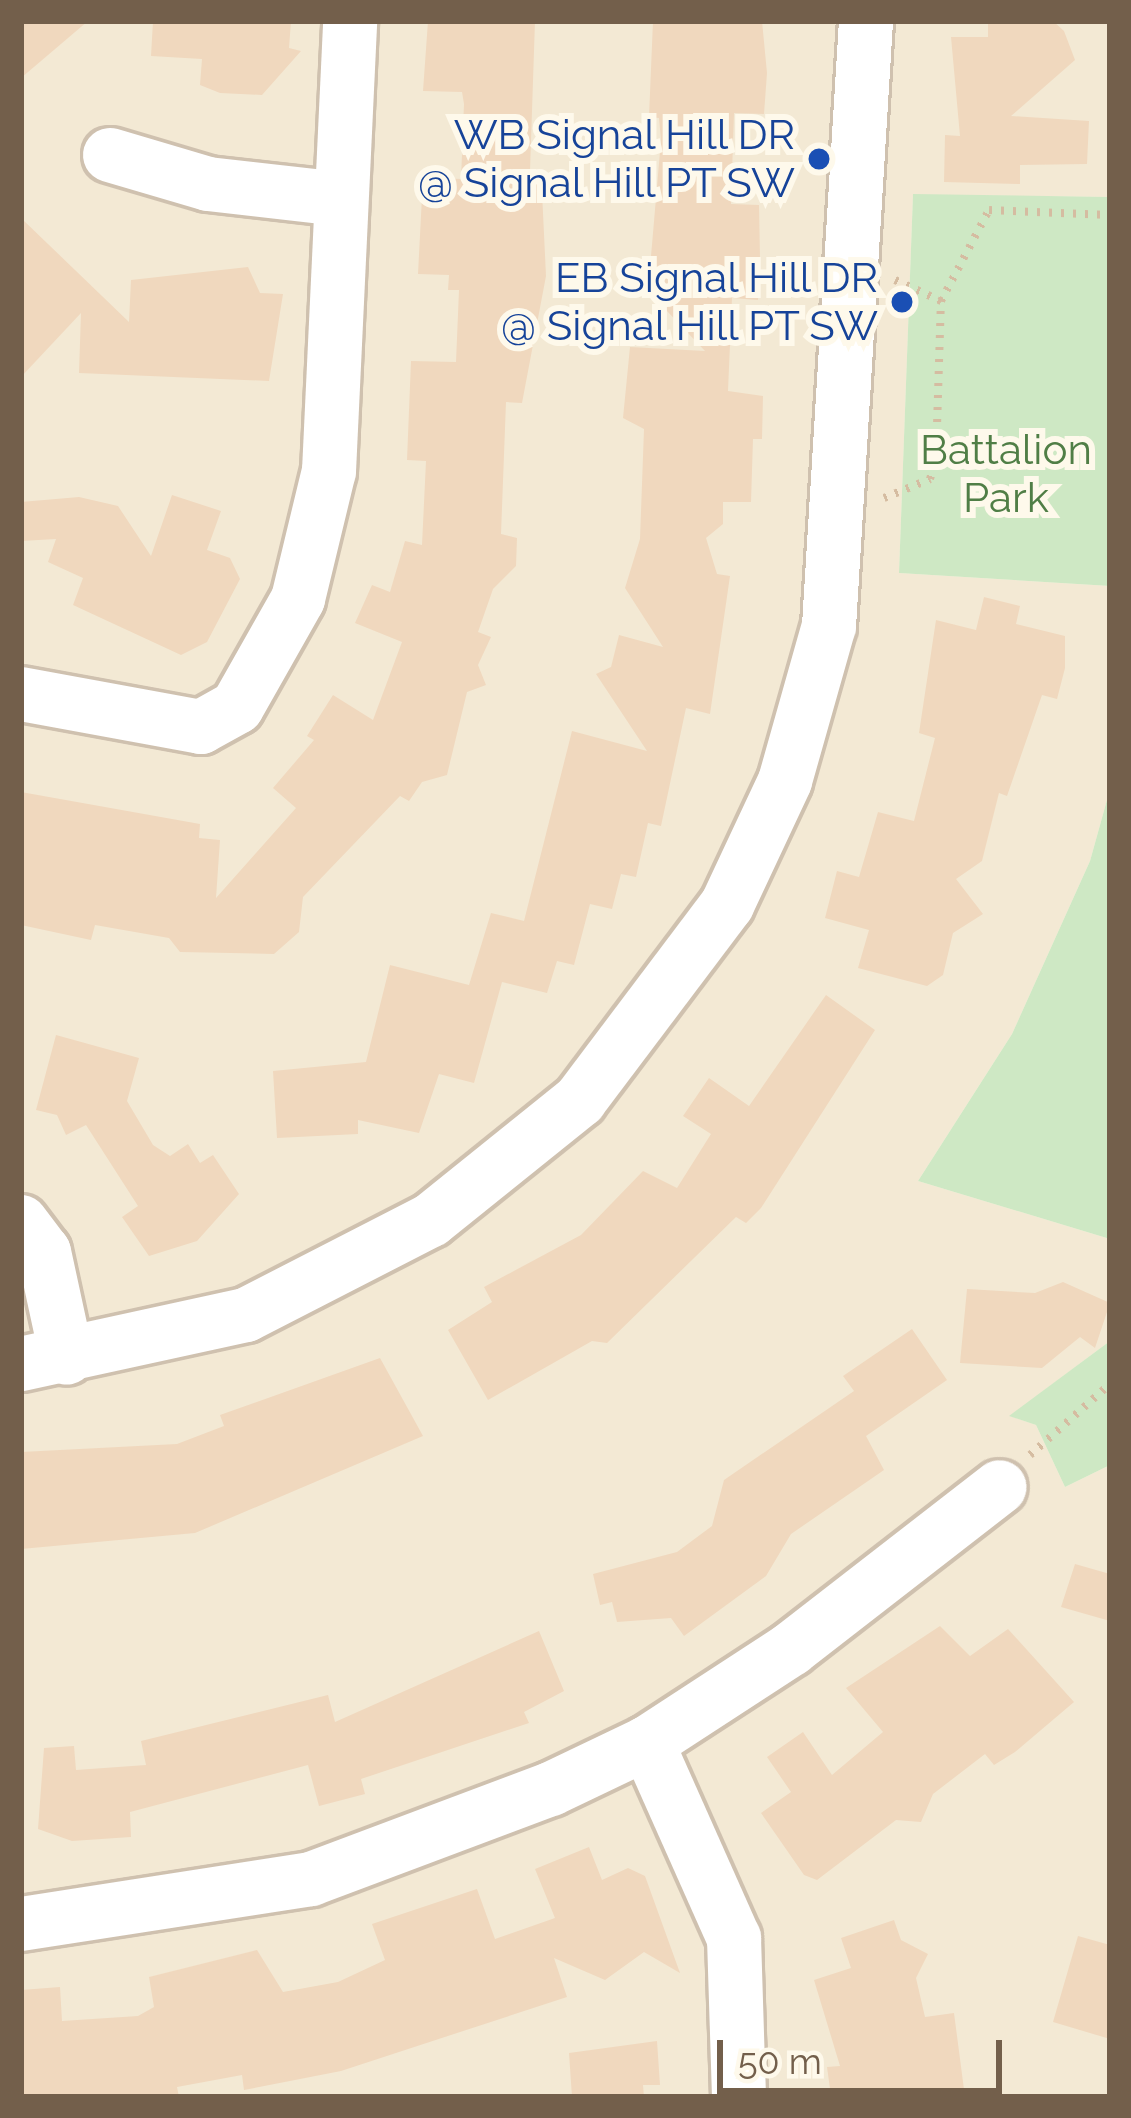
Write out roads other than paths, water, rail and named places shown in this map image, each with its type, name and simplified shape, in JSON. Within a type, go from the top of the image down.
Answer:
[{"type":"street","points":[[21,694],[201,727],[237,707],[298,598],[329,470],[350,21]]},
{"type":"street","points":[[21,1222],[44,1252],[44,1361],[264,1308],[431,1220],[580,1100],[728,905],[784,781],[829,626],[866,21]]},
{"type":"street","points":[[110,155],[208,184],[339,200]]},
{"type":"street","points":[[21,1924],[310,1879],[647,1744],[1000,1487]]},
{"type":"street","points":[[647,1744],[734,1937],[740,2097]]},
{"type":"place","name":"WB Signal Hill DR @ Signal Hill PT SW","points":[[819,159]]},
{"type":"place","name":"EB Signal Hill DR @ Signal Hill PT SW","points":[[902,302]]},
{"type":"park label","name":"Battalion Park","points":[[1006,474]]}]
